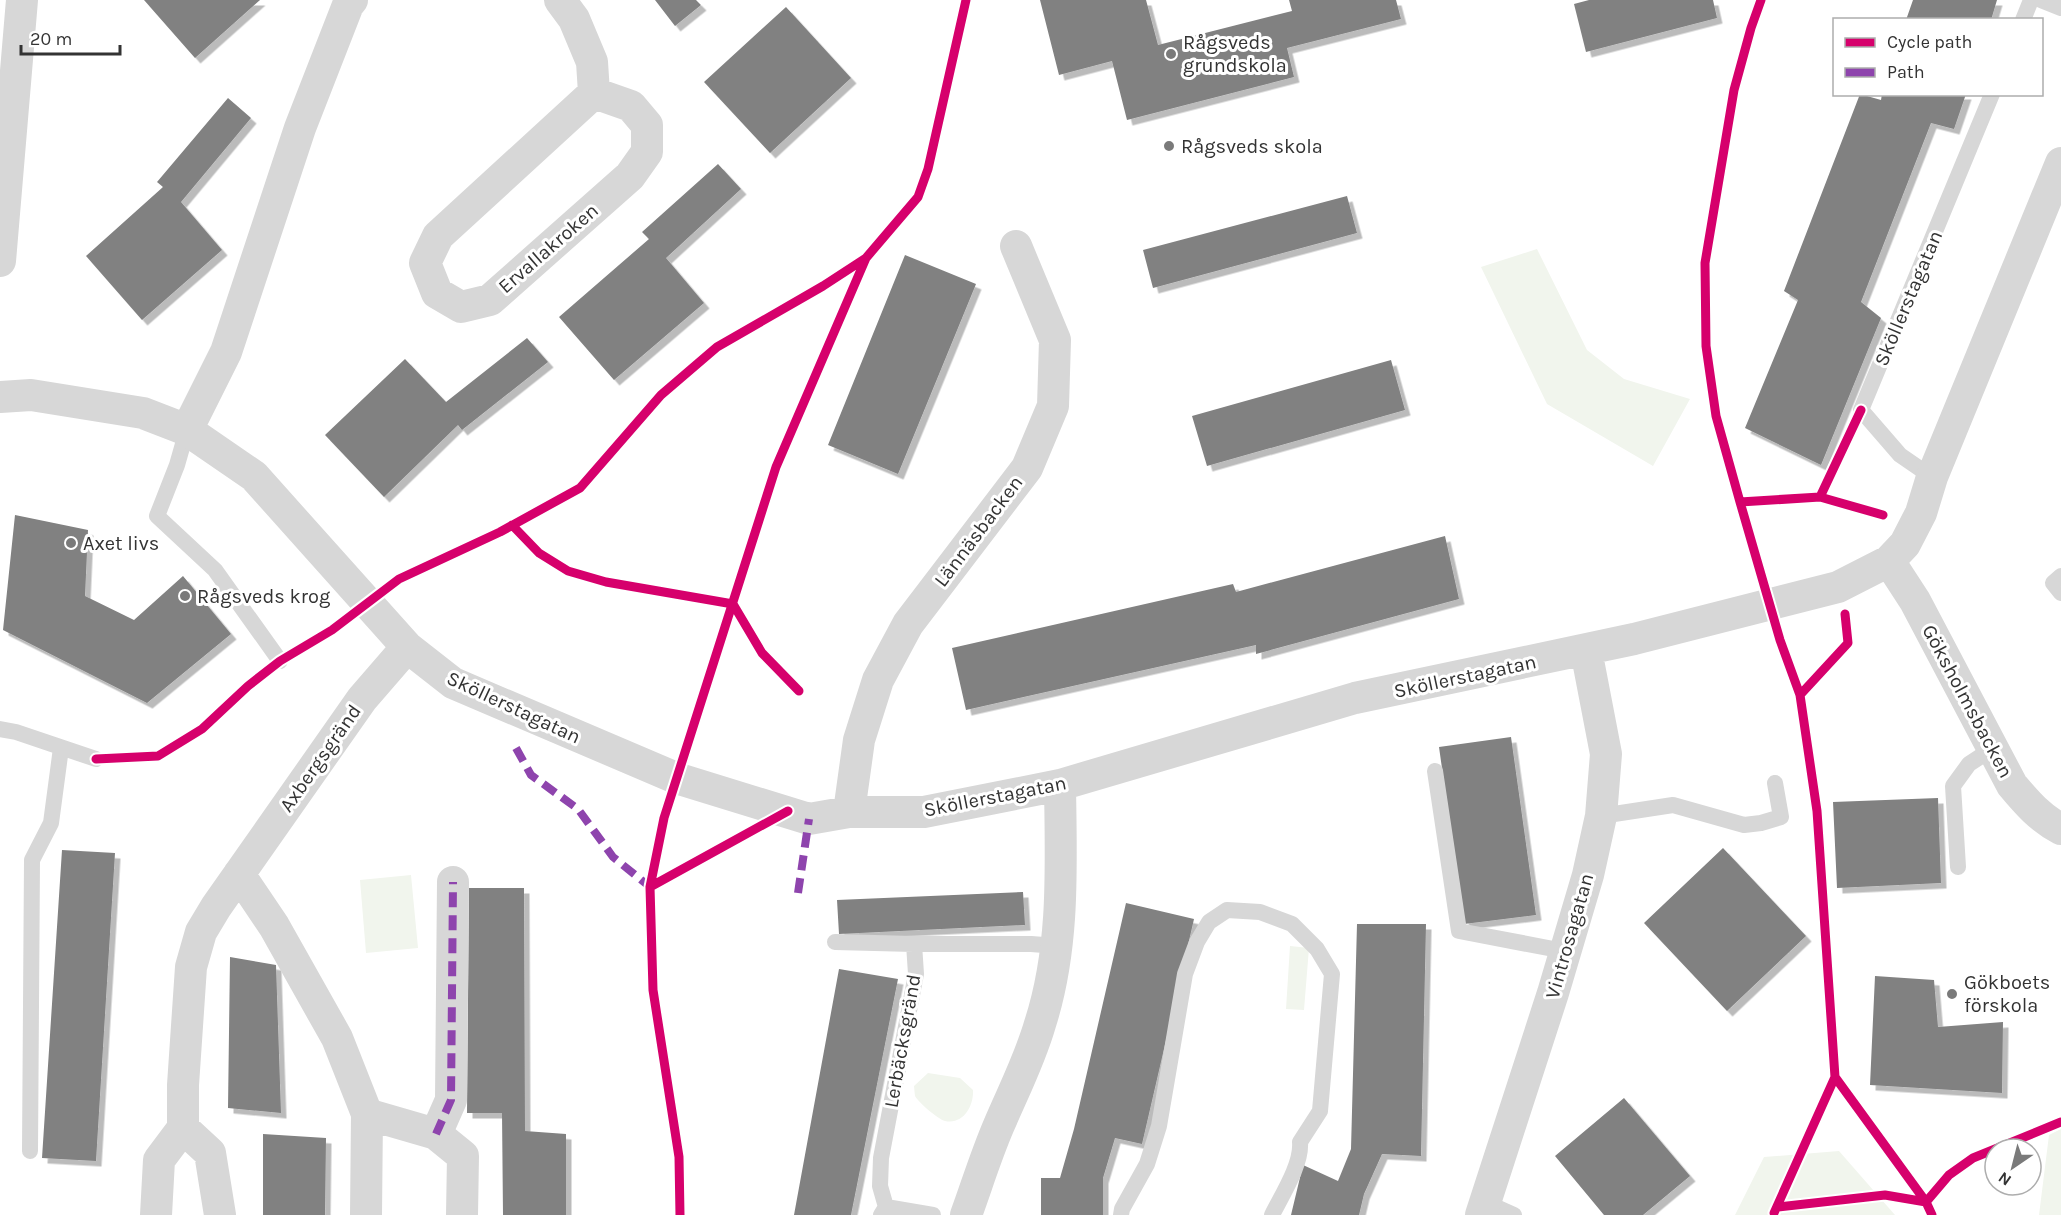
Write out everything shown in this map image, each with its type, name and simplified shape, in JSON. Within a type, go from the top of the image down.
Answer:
[{"type":"street","points":[[0,261],[22,0]]},
{"type":"street","points":[[187,430],[226,352],[300,128],[348,5],[352,0]]},
{"type":"street","points":[[560,0],[574,18],[592,62],[594,93]]},
{"type":"street","name":"Ervallakroken","points":[[594,93],[631,106],[647,125],[647,152],[630,176],[490,300],[461,307],[437,293],[424,263],[438,236],[594,93]]},
{"type":"street","name":"Sköllerstagatan","points":[[0,397],[31,395],[143,413],[187,430],[254,476],[407,647],[453,683],[676,778],[809,819],[849,812],[924,812],[1060,785],[1355,698],[1586,650],[1838,587],[1889,561],[1905,544],[1917,524],[1932,477],[2061,163]]},
{"type":"street","name":"Lännäsbacken","points":[[849,812],[859,740],[878,680],[908,624],[1026,468],[1053,406],[1055,340],[1016,246]]},
{"type":"street","name":"Göksholmsbacken","points":[[1889,561],[1915,601],[2012,785],[2033,811],[2048,823],[2061,829]]},
{"type":"street","name":"Axbergsgränd","points":[[183,1128],[183,1085],[191,967],[201,932],[362,699],[407,647]]},
{"type":"street","name":"Vintrosagatan","points":[[1483,1208],[1553,993],[1588,875],[1601,816],[1606,754],[1586,650]]},
{"type":"street","points":[[966,1215],[998,1126],[1024,1070],[1041,1023],[1057,946],[1061,886],[1060,785]]},
{"type":"street","points":[[239,874],[274,926],[337,1038],[367,1114],[366,1215]]},
{"type":"street","points":[[436,1134],[451,1100],[453,882]]},
{"type":"street","points":[[367,1114],[436,1134],[463,1156],[462,1215]]},
{"type":"street","points":[[156,1215],[159,1160],[183,1128],[210,1153],[219,1215]]},
{"type":"lane","points":[[2024,18],[2031,0]]},
{"type":"lane","points":[[2041,0],[2061,8]]},
{"type":"lane","name":"Sköllerstagatan","points":[[1932,477],[1900,455],[1861,410],[1991,96]]},
{"type":"lane","points":[[187,430],[177,465],[157,516],[215,570],[280,661]]},
{"type":"lane","points":[[2061,576],[2053,583],[2061,593]]},
{"type":"lane","points":[[0,729],[16,732],[96,759]]},
{"type":"lane","points":[[30,1151],[32,860],[51,823],[61,748]]},
{"type":"lane","points":[[1958,867],[1953,786],[1969,764],[1992,749]]},
{"type":"lane","points":[[1435,771],[1459,931],[1564,951]]},
{"type":"lane","points":[[1601,816],[1673,805],[1744,825],[1761,823],[1781,817],[1775,783]]},
{"type":"lane","points":[[1121,1215],[1122,1209],[1148,1164],[1160,1125],[1185,974],[1197,942],[1209,922],[1227,910],[1260,912],[1292,924],[1317,949],[1332,974],[1320,1111],[1300,1142],[1297,1163],[1272,1215]]},
{"type":"lane","points":[[835,942],[1057,946]]},
{"type":"lane","name":"Lerbäcksgränd","points":[[914,944],[916,974],[881,1158],[880,1186],[883,1211],[933,1215]]},
{"type":"lane","points":[[1483,1208],[1514,1215]]},
{"type":"shaded area","points":[[1537,249],[1587,350],[1624,379],[1690,399],[1653,466],[1547,404],[1481,267]]},
{"type":"shaded area","points":[[411,875],[418,948],[366,953],[360,880]]},
{"type":"shaded area","points":[[1290,946],[1309,948],[1304,1010],[1286,1009]]},
{"type":"shaded area","points":[[928,1073],[960,1078],[973,1090],[970,1107],[958,1120],[942,1120],[915,1096],[914,1086]]},
{"type":"shaded area","points":[[2061,1129],[2061,1215],[2039,1215],[2049,1135]]},
{"type":"shaded area","points":[[1839,1151],[1895,1215],[1735,1215],[1764,1157]]},
{"type":"building","points":[[144,0],[260,0],[195,58]]},
{"type":"building","points":[[655,0],[696,0],[701,5],[675,26]]},
{"type":"building","name":"Rågsveds grundskola","points":[[1040,0],[1146,0],[1158,45],[1292,11],[1289,0],[1396,0],[1401,19],[1287,48],[1294,77],[1127,120],[1112,61],[1059,75]]},
{"type":"building","points":[[1589,0],[1713,0],[1717,18],[1586,52],[1574,4]]},
{"type":"building","points":[[1913,0],[1997,0],[1992,18],[1907,18]]},
{"type":"building","points":[[786,7],[851,78],[770,153],[704,82]]},
{"type":"building","points":[[1859,96],[1881,100],[1882,96],[1965,96],[1954,129],[1931,123],[1861,302],[1881,318],[1821,465],[1745,428],[1798,300],[1784,291]]},
{"type":"building","points":[[228,98],[251,118],[181,202],[222,250],[142,320],[86,256],[163,187],[157,182]]},
{"type":"building","points":[[718,164],[741,189],[666,258],[704,303],[614,380],[559,317],[649,239],[642,232]]},
{"type":"building","points":[[1347,196],[1357,233],[1153,288],[1143,250]]},
{"type":"building","points":[[905,255],[976,284],[898,474],[828,445]]},
{"type":"building","points":[[527,338],[548,362],[462,430],[458,425],[384,497],[325,435],[405,359],[446,402]]},
{"type":"building","points":[[1391,360],[1405,410],[1207,466],[1192,416]]},
{"type":"building","points":[[15,515],[88,530],[85,596],[134,620],[183,576],[231,634],[147,703],[3,630]]},
{"type":"building","points":[[1445,536],[1459,599],[1256,654],[1256,645],[966,710],[952,648],[1233,584],[1236,592]]},
{"type":"building","points":[[1511,737],[1536,915],[1464,924],[1439,747]]},
{"type":"building","points":[[1938,798],[1941,883],[1837,888],[1833,802]]},
{"type":"building","points":[[1723,848],[1806,936],[1727,1011],[1644,923]]},
{"type":"building","points":[[62,850],[115,853],[96,1161],[42,1158]]},
{"type":"building","points":[[469,888],[524,888],[525,1131],[566,1134],[566,1215],[503,1215],[502,1113],[467,1113]]},
{"type":"building","points":[[1023,892],[1025,925],[839,934],[837,900]]},
{"type":"building","points":[[1126,903],[1194,919],[1142,1144],[1115,1138],[1103,1178],[1103,1215],[1041,1215],[1041,1178],[1060,1178],[1074,1129]]},
{"type":"building","points":[[1357,924],[1426,924],[1421,1156],[1382,1154],[1364,1194],[1359,1215],[1291,1215],[1303,1165],[1338,1181],[1351,1149]]},
{"type":"building","points":[[230,957],[276,965],[281,1113],[228,1108]]},
{"type":"building","points":[[839,969],[898,979],[851,1215],[794,1215]]},
{"type":"building","points":[[1875,976],[1934,980],[1938,1027],[2003,1022],[2002,1093],[1870,1085]]},
{"type":"building","points":[[1624,1098],[1690,1176],[1643,1215],[1604,1215],[1555,1156]]},
{"type":"building","points":[[263,1134],[326,1138],[325,1215],[263,1215]]},
{"type":"marked path","points":[[516,748],[531,775],[578,809],[613,857],[650,887]]},
{"type":"marked path","points":[[798,893],[809,819]]},
{"type":"marked path","points":[[436,1134],[451,1100],[453,882]]},
{"type":"cycle path","points":[[680,1215],[679,1157],[653,990],[650,887],[664,818],[776,467],[866,258],[918,197],[928,169],[966,0]]},
{"type":"cycle path","points":[[1761,0],[1734,90],[1705,263],[1706,346],[1716,416],[1780,640],[1800,695],[1817,811],[1835,1077],[1926,1202],[1932,1215]]},
{"type":"cycle path","points":[[96,759],[158,756],[202,729],[248,686],[280,661],[332,630],[399,579],[500,532],[580,488],[661,395],[717,347],[823,286],[866,258]]},
{"type":"cycle path","points":[[1820,497],[1861,410]]},
{"type":"cycle path","points":[[1740,502],[1820,497],[1883,515]]},
{"type":"cycle path","points":[[512,525],[539,553],[568,571],[606,582],[733,604],[762,653],[799,691]]},
{"type":"cycle path","points":[[1800,695],[1848,643],[1845,614]]},
{"type":"cycle path","points":[[650,887],[788,811]]},
{"type":"cycle path","points":[[1774,1213],[1835,1077]]},
{"type":"cycle path","points":[[1778,1207],[1885,1195],[1926,1202],[1949,1175],[1973,1158],[2061,1122]]},
{"type":"place","name":"Rågsveds grundskola","points":[[1171,54]]},
{"type":"place","name":"Rågsveds skola","points":[[1169,146]]},
{"type":"place","name":"Axet livs","points":[[71,543]]},
{"type":"place","name":"Rågsveds krog","points":[[185,596]]},
{"type":"place","name":"Gökboets förskola","points":[[1952,994]]}]
